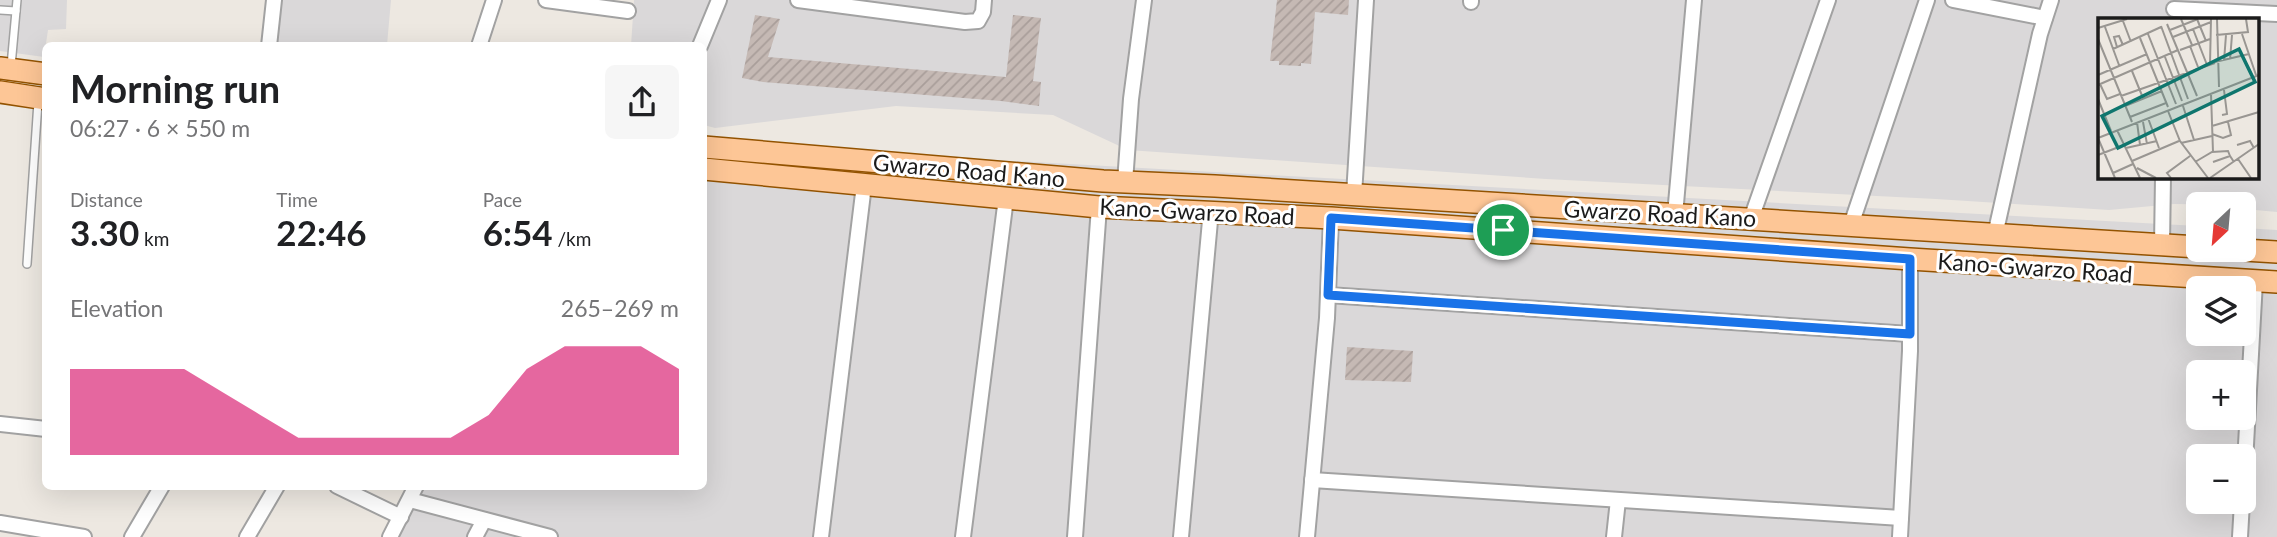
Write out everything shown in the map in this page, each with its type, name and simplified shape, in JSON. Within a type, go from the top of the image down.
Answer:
[{"type":"main road","points":[[5,69],[42,74]]},
{"type":"main road","points":[[0,92],[42,98]]},
{"type":"main road","name":"Gwarzo Road Kano","points":[[707,147],[1103,181],[2186,246]]},
{"type":"main road","name":"Kano-Gwarzo Road","points":[[707,169],[1100,207],[1211,210],[2186,277]]},
{"type":"main road","points":[[1503,204],[1503,230]]},
{"type":"main road","points":[[2256,251],[2277,252]]},
{"type":"main road","name":"Kano-Gwarzo Road","points":[[2256,281],[2277,282]]},
{"type":"street","points":[[269,42],[274,0]]},
{"type":"street","points":[[480,42],[494,0]]},
{"type":"street","points":[[546,0],[628,11]]},
{"type":"street","points":[[703,42],[719,0]]},
{"type":"street","points":[[798,0],[965,22],[978,21],[984,12],[984,0]]},
{"type":"street","points":[[1125,181],[1131,99],[1144,0]]},
{"type":"street","points":[[1354,195],[1366,0]]},
{"type":"street","points":[[1675,215],[1694,0]]},
{"type":"street","points":[[1751,219],[1828,0]]},
{"type":"street","points":[[1851,225],[1927,0]]},
{"type":"street","points":[[1953,0],[2045,18]]},
{"type":"street","points":[[1996,234],[2051,0]]},
{"type":"street","points":[[2174,9],[2277,14]]},
{"type":"street","points":[[2162,245],[2163,178]]},
{"type":"street","points":[[821,537],[864,185]]},
{"type":"street","points":[[963,537],[1006,198]]},
{"type":"street","points":[[1075,537],[1100,207]]},
{"type":"street","points":[[1181,537],[1211,210]]},
{"type":"street","points":[[1307,537],[1328,295],[1331,218]]},
{"type":"street","points":[[1900,537],[1910,334],[1910,259]]},
{"type":"street","points":[[1328,295],[1910,334]]},
{"type":"street","points":[[2246,444],[2251,346]]},
{"type":"street","points":[[0,424],[42,429]]},
{"type":"street","points":[[1312,480],[1901,518]]},
{"type":"street","points":[[132,537],[160,490]]},
{"type":"street","points":[[247,537],[275,490]]},
{"type":"street","points":[[345,490],[401,517]]},
{"type":"street","points":[[390,537],[414,490]]},
{"type":"street","points":[[410,500],[528,535],[550,537]]},
{"type":"street","points":[[1614,537],[1618,500]]},
{"type":"street","points":[[2240,537],[2241,514]]},
{"type":"street","points":[[475,537],[484,520]]},
{"type":"street","points":[[0,523],[84,537]]},
{"type":"lane","points":[[5,69],[17,0]]},
{"type":"lane","points":[[0,10],[16,11]]},
{"type":"lane","points":[[27,264],[42,98]]},
{"type":"shaded area","points":[[0,0],[67,0],[66,29],[48,30],[46,42],[42,42],[42,57],[0,51]]},
{"type":"shaded area","points":[[283,0],[391,0],[387,42],[271,42]]},
{"type":"shaded area","points":[[634,0],[2277,0],[2277,212],[2256,210],[2256,192],[2186,192],[2186,204],[2109,210],[1546,179],[1128,150],[1053,115],[896,106],[715,128],[707,126],[707,42],[631,42]]},
{"type":"shaded area","points":[[707,144],[2186,225],[2186,262],[2256,262],[2256,229],[2277,230],[2277,537],[385,537],[411,490],[707,490]]},
{"type":"building","points":[[1277,0],[1349,0],[1348,15],[1315,12],[1311,64],[1279,65],[1279,61],[1270,61]]},
{"type":"building","points":[[755,15],[780,19],[768,57],[1006,77],[1013,15],[1041,18],[1033,81],[1041,82],[1039,106],[742,78]]},
{"type":"building","points":[[1347,347],[1413,351],[1411,382],[1345,380]]},
{"type":"route","points":[[1331,218],[1503,230],[1910,259],[1910,334],[1328,295],[1331,218]]}]
